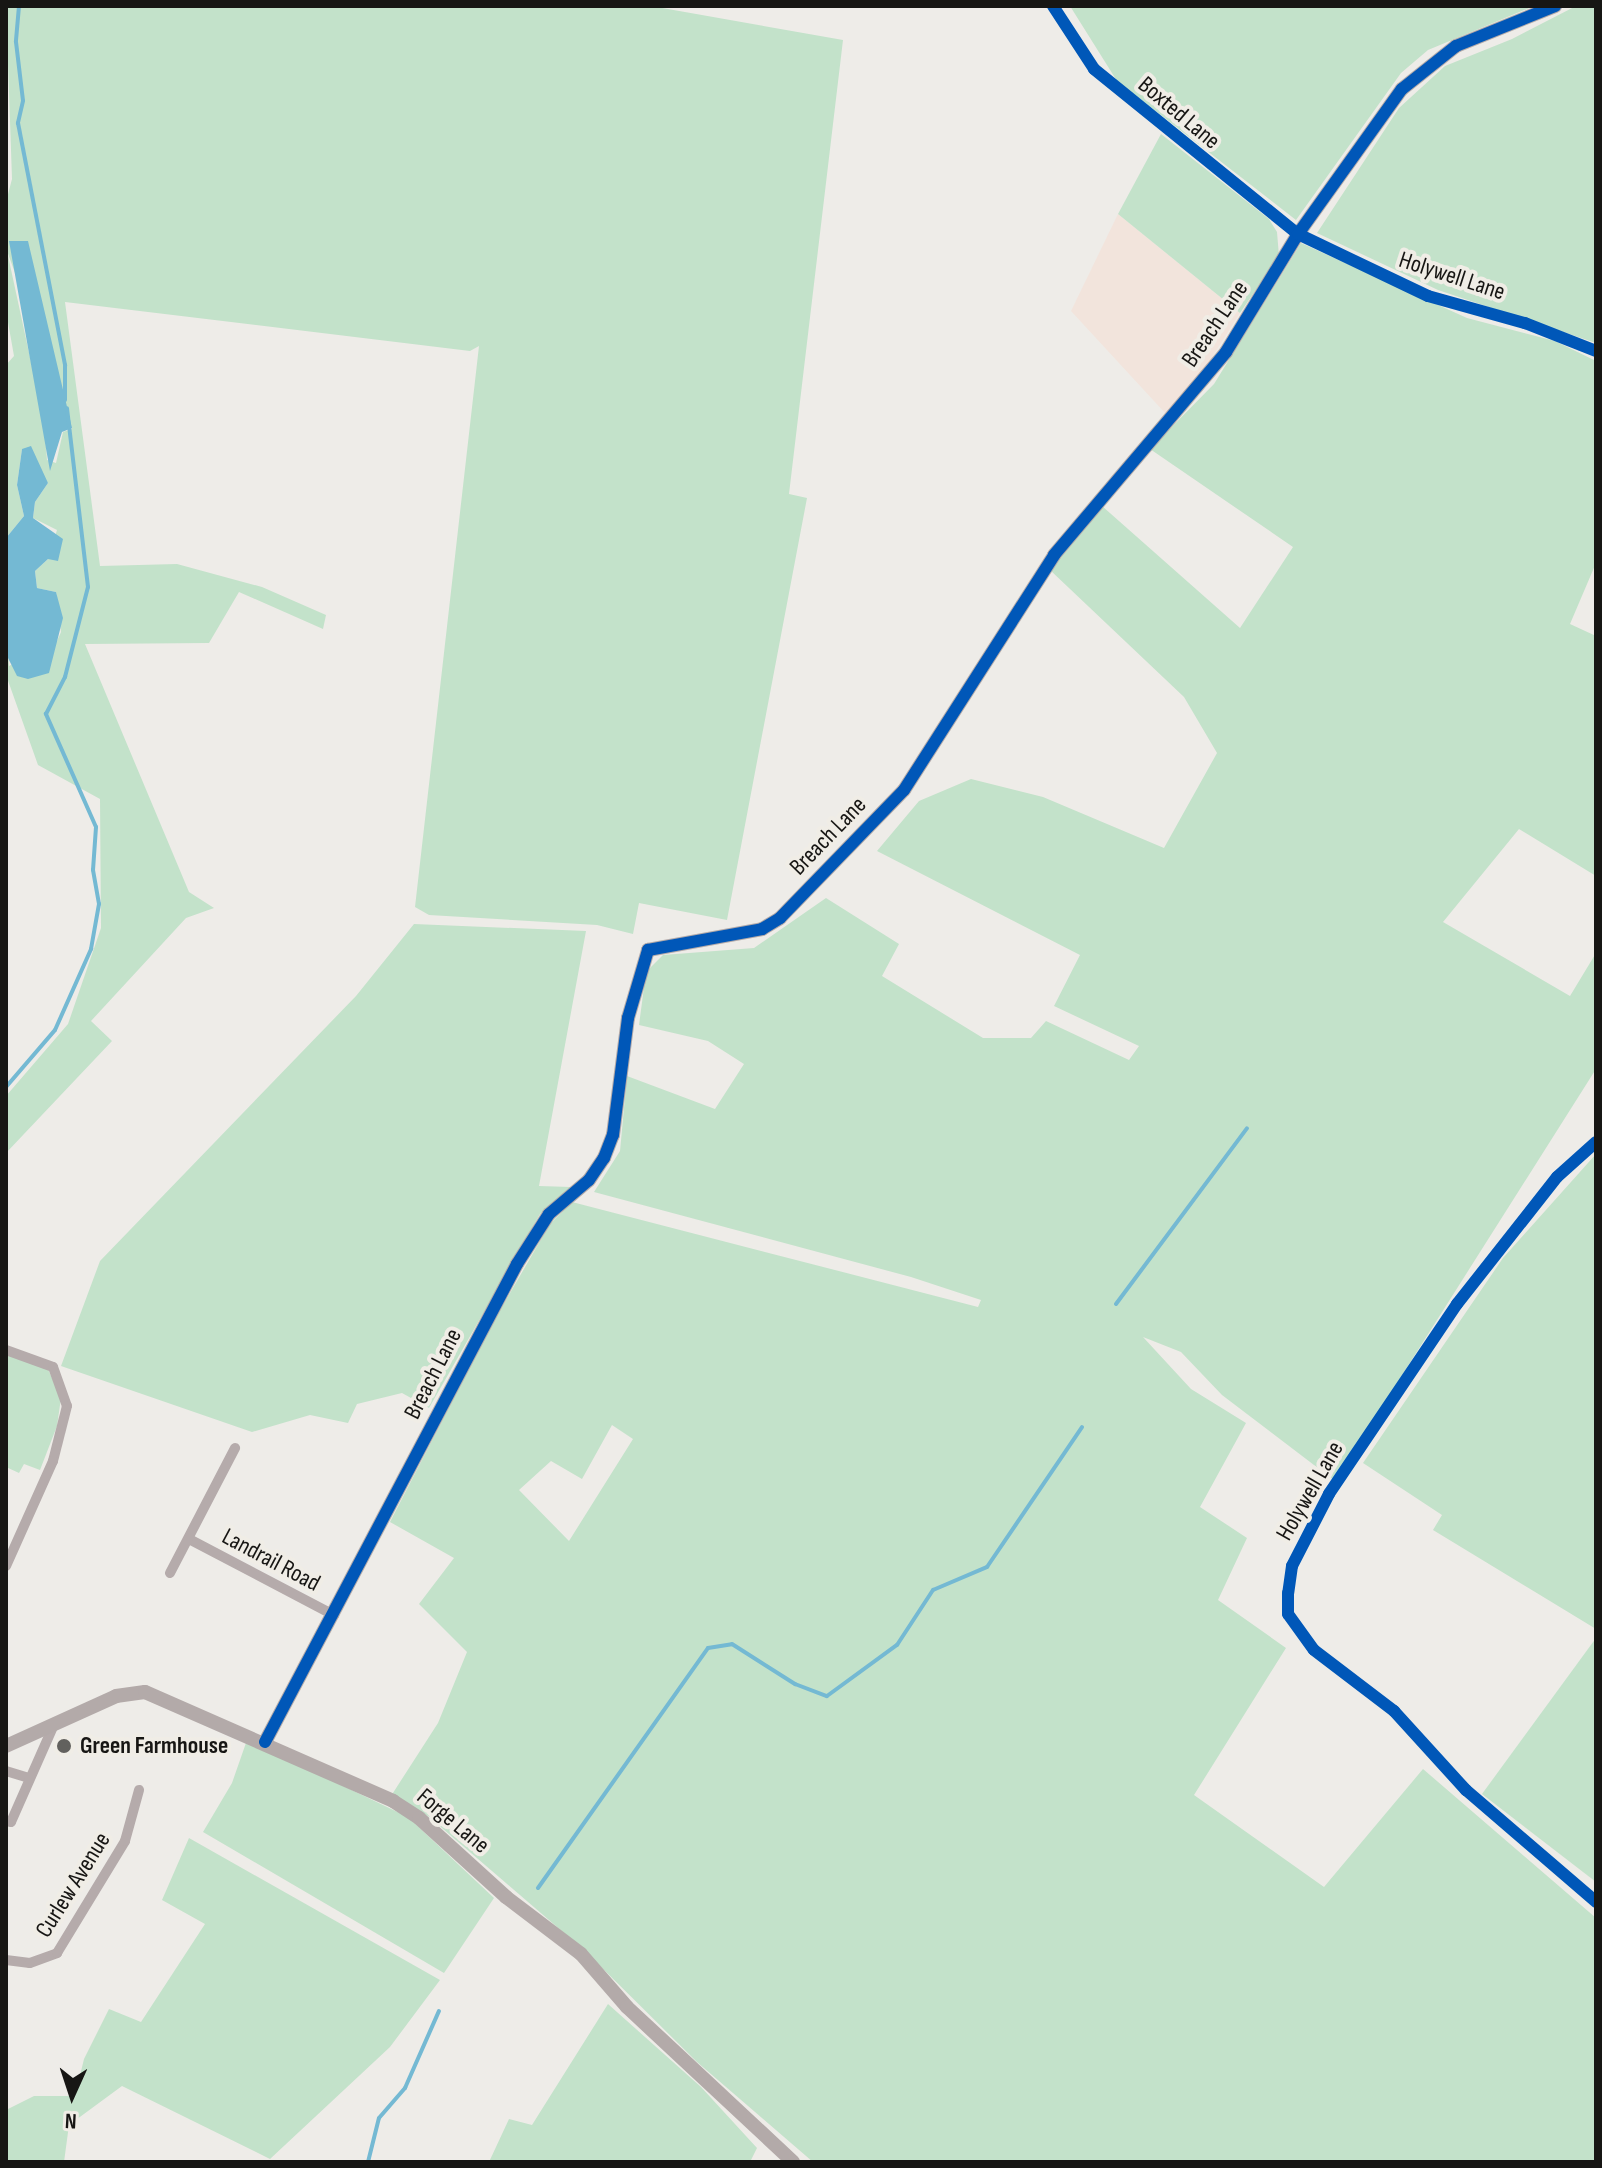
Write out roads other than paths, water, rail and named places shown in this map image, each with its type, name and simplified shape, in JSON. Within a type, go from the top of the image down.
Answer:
[{"type":"street","name":"Boxted Lane","points":[[1053,6],[1094,69],[1298,234]]},
{"type":"street","name":"Breach Lane","points":[[265,1742],[517,1264],[549,1214],[589,1180],[604,1158],[613,1135],[628,1018],[648,950],[670,942],[748,935],[771,923],[904,790],[1054,555],[1226,352],[1298,234],[1402,89],[1427,65],[1456,46],[1555,6]]},
{"type":"street","name":"Holywell Lane","points":[[1298,234],[1330,254],[1428,296],[1525,323],[1596,351]]},
{"type":"street","name":"Holywell Lane","points":[[1596,1142],[1557,1177],[1457,1304],[1329,1494],[1292,1566],[1288,1614],[1314,1650],[1394,1711],[1466,1790],[1596,1902]]},
{"type":"street","points":[[6,1350],[50,1365],[60,1377],[67,1406],[53,1461],[6,1566]]},
{"type":"street","name":"Landrail Road","points":[[170,1573],[235,1448]]},
{"type":"street","name":"Landrail Road","points":[[189,1539],[334,1615]]},
{"type":"street","name":"Forge Lane","points":[[6,1746],[52,1729],[116,1696],[142,1691],[265,1742],[419,1818],[506,1897],[581,1954],[627,2007],[793,2162]]},
{"type":"street","points":[[6,1821],[11,1822],[52,1729]]},
{"type":"street","points":[[6,1771],[29,1778]]},
{"type":"street","name":"Curlew Avenue","points":[[6,1960],[30,1963],[57,1953],[125,1841],[139,1790]]},
{"type":"water","points":[[9,241],[28,241],[72,428],[62,432],[50,471]]},
{"type":"water","points":[[31,446],[48,483],[35,502],[33,518],[63,539],[58,561],[48,559],[35,571],[37,588],[56,592],[63,618],[49,673],[28,679],[17,676],[7,656],[6,538],[24,516],[17,485],[22,449]]},
{"type":"waterway","points":[[19,6],[16,42],[23,101],[18,123],[65,365],[65,400]]},
{"type":"waterway","points":[[6,1087],[55,1030],[91,949],[99,904],[93,870],[96,827],[46,714],[65,677],[88,587],[67,408]]},
{"type":"waterway","points":[[1116,1304],[1247,1128]]},
{"type":"waterway","points":[[538,1888],[708,1648],[732,1644],[795,1684],[827,1696],[897,1645],[933,1590],[987,1567],[1082,1427]]},
{"type":"waterway","points":[[368,2162],[379,2118],[405,2088],[439,2011]]},
{"type":"place","name":"Green Farmhouse","points":[[64,1746]]}]
